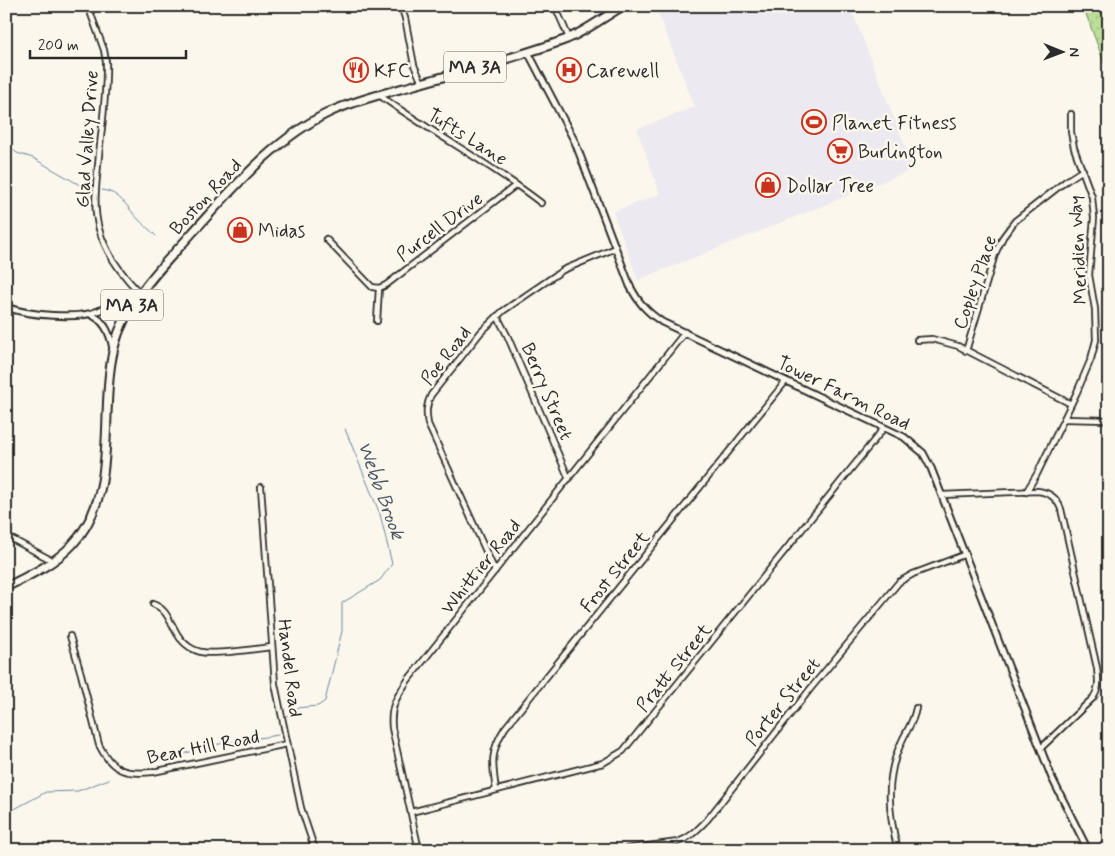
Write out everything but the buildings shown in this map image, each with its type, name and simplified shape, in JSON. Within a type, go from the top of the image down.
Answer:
[{"type":"main road","name":"Boston Road","points":[[6,587],[29,576],[53,561],[78,538],[85,528],[97,502],[103,470],[108,381],[113,350],[125,319],[140,293],[232,190],[274,150],[313,121],[333,111],[379,95],[528,52],[569,38],[623,6]]},
{"type":"street","name":"Glad Valley Drive","points":[[88,6],[104,50],[106,62],[95,194],[97,221],[112,258],[130,283],[140,293]]},
{"type":"street","points":[[401,6],[414,65],[422,83]]},
{"type":"street","points":[[555,6],[569,38]]},
{"type":"street","name":"Tower Farm Road","points":[[528,52],[575,142],[630,286],[640,304],[652,316],[912,442],[923,453],[966,554],[1052,778],[1088,850]]},
{"type":"street","name":"Tufts Lane","points":[[379,95],[542,203]]},
{"type":"street","name":"Meridien Way","points":[[1026,492],[1064,419],[1091,359],[1096,333],[1095,309],[1089,275],[1093,235],[1092,196],[1072,140],[1071,114]]},
{"type":"street","name":"Copley Place","points":[[966,350],[995,254],[1003,237],[1015,221],[1083,170]]},
{"type":"street","name":"Purcell Drive","points":[[379,288],[386,285],[516,185]]},
{"type":"street","points":[[326,240],[372,287],[379,288],[377,321]]},
{"type":"street","name":"Poe Road","points":[[495,571],[435,439],[426,415],[428,402],[481,332],[497,316],[563,270],[616,248]]},
{"type":"street","points":[[6,307],[29,314],[89,314],[100,311],[126,294],[140,293]]},
{"type":"street","points":[[89,314],[102,323],[110,336],[113,350]]},
{"type":"street","name":"Berry Street","points":[[497,316],[569,478]]},
{"type":"street","name":"Whittier Road","points":[[419,850],[392,728],[391,710],[394,702],[408,680],[685,332]]},
{"type":"street","points":[[917,340],[927,338],[940,340],[966,350],[1071,404]]},
{"type":"street","name":"Frost Street","points":[[496,790],[492,757],[494,748],[506,728],[786,381]]},
{"type":"street","points":[[1064,419],[1109,420]]},
{"type":"street","name":"Pratt Street","points":[[410,812],[603,763],[623,751],[884,428]]},
{"type":"street","name":"Handel Road","points":[[261,487],[275,684],[301,808],[315,849]]},
{"type":"street","points":[[942,495],[1038,491],[1049,494],[1057,500],[1061,508],[1096,659],[1099,683],[1093,698],[1041,748]]},
{"type":"street","points":[[6,538],[10,538],[53,561]]},
{"type":"street","name":"Porter Street","points":[[617,850],[678,842],[698,830],[898,582],[913,574],[966,554]]},
{"type":"street","points":[[153,604],[165,611],[179,636],[187,645],[201,652],[271,647]]},
{"type":"street","name":"Bear Hill Road","points":[[70,636],[82,674],[99,745],[104,756],[115,768],[131,772],[153,772],[287,744]]},
{"type":"street","points":[[898,850],[890,812],[890,777],[894,760],[901,742],[914,719],[916,708]]},
{"type":"street","points":[[305,850],[315,849]]},
{"type":"shaded area","points":[[655,6],[850,6],[914,169],[638,280],[613,212],[660,194],[637,129],[695,107]]},
{"type":"green space","points":[[1083,6],[1109,6],[1109,76]]},
{"type":"waterway","points":[[6,134],[6,139]]},
{"type":"waterway","points":[[6,144],[17,153],[33,158],[85,188],[89,188]]},
{"type":"waterway","points":[[102,190],[118,197],[156,236]]},
{"type":"waterway","name":"Webb Brook","points":[[287,716],[296,708],[318,706],[325,701],[342,631],[342,603],[380,580],[392,564],[380,514],[345,429]]},
{"type":"waterway","name":"Webb Brook","points":[[213,745],[278,735]]},
{"type":"waterway","name":"Webb Brook","points":[[156,761],[205,748]]},
{"type":"waterway","name":"Webb Brook","points":[[6,811],[9,812],[46,792],[78,791],[109,779]]},
{"type":"place","name":"KFC","points":[[356,70]]},
{"type":"place","name":"Carewell","points":[[569,70]]},
{"type":"place","name":"Planet Fitness","points":[[814,122]]},
{"type":"place","name":"Burlington","points":[[840,151]]},
{"type":"place","name":"Dollar Tree","points":[[768,185]]},
{"type":"place","name":"Midas","points":[[240,230]]}]
